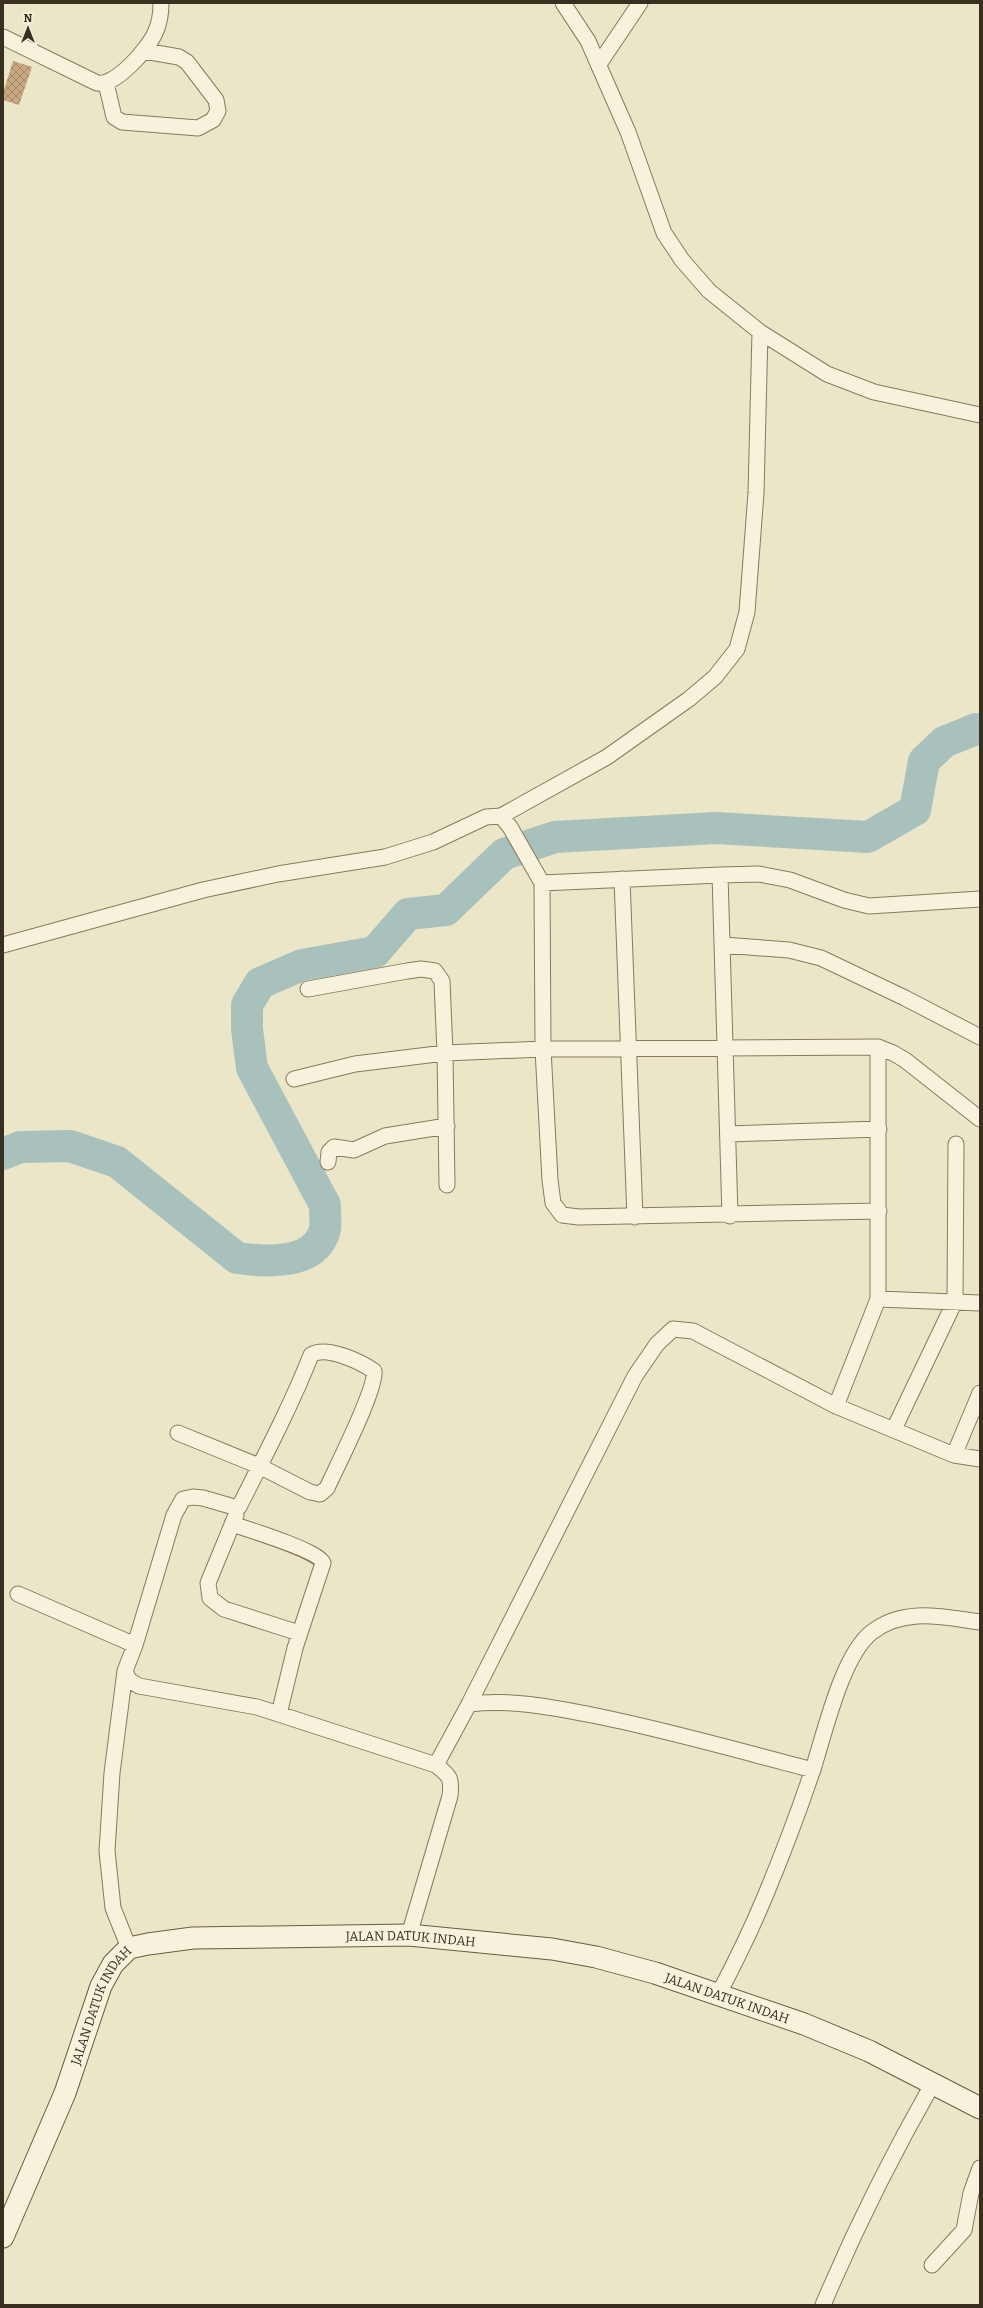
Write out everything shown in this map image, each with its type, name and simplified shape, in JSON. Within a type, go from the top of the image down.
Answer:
[{"type":"street","points":[[3,37],[97,83],[106,83],[123,71],[144,50],[155,33],[160,20],[161,3]]},
{"type":"street","points":[[563,3],[588,41],[628,132],[664,233],[682,260],[709,291],[760,332],[827,374],[860,387],[922,404],[980,415]]},
{"type":"street","points":[[598,64],[640,3]]},
{"type":"street","points":[[106,83],[114,117],[122,122],[198,128],[213,120],[218,111],[216,100],[187,62],[179,57],[144,50]]},
{"type":"street","points":[[3,945],[203,890],[278,874],[385,857],[433,842],[486,817],[506,821],[607,757],[689,698],[715,677],[737,649],[748,604],[756,493],[760,332]]},
{"type":"street","points":[[506,821],[542,883],[543,1049],[553,1203],[562,1215],[579,1217],[730,1216],[878,1211]]},
{"type":"street","points":[[542,883],[759,874],[790,880],[844,900],[869,906],[980,899]]},
{"type":"street","points":[[720,875],[730,1216]]},
{"type":"street","points":[[622,879],[635,1217]]},
{"type":"street","points":[[723,944],[789,950],[821,958],[905,998],[980,1037]]},
{"type":"street","points":[[308,989],[421,969],[435,971],[442,981],[448,1126],[448,1185]]},
{"type":"street","points":[[294,1079],[355,1064],[445,1053],[543,1049],[726,1049],[811,1046],[878,1048],[893,1053],[905,1060],[980,1119]]},
{"type":"street","points":[[836,1406],[878,1298],[878,1048]]},
{"type":"street","points":[[328,1162],[329,1152],[334,1147],[354,1150],[385,1136],[448,1126]]},
{"type":"street","points":[[728,1134],[879,1129]]},
{"type":"street","points":[[894,1429],[955,1301],[956,1144]]},
{"type":"street","points":[[878,1298],[980,1303]]},
{"type":"street","points":[[436,1765],[469,1704],[635,1376],[657,1344],[673,1329],[693,1331],[836,1406],[954,1455],[980,1459]]},
{"type":"street","points":[[178,1432],[258,1466],[310,1492],[320,1494],[327,1488],[373,1384],[374,1371],[333,1352],[319,1351],[311,1355],[258,1466],[239,1507],[208,1583],[210,1598],[224,1609],[299,1633]]},
{"type":"street","points":[[954,1455],[980,1393]]},
{"type":"street","points":[[129,1948],[113,1908],[108,1851],[112,1773],[124,1671],[135,1645],[174,1515],[183,1499],[193,1497],[234,1508],[239,1507]]},
{"type":"street","points":[[232,1524],[307,1551],[322,1560],[322,1568],[299,1633],[279,1714]]},
{"type":"street","points":[[18,1594],[135,1645]]},
{"type":"street","points":[[718,1995],[744,1946],[767,1893],[813,1770],[843,1678],[855,1653],[872,1632],[899,1617],[930,1616],[980,1622]]},
{"type":"street","points":[[124,1671],[129,1680],[139,1686],[257,1707],[436,1765],[449,1776],[452,1784],[450,1796],[409,1935]]},
{"type":"street","points":[[469,1704],[520,1702],[651,1726],[813,1770]]},
{"type":"street","name":"JALAN DATUK INDAH","points":[[3,2238],[65,2093],[101,1986],[113,1964],[129,1948],[148,1944],[194,1938],[409,1935],[552,1949],[596,1957],[655,1973],[804,2024],[869,2051],[980,2108]]},
{"type":"street","points":[[823,2305],[848,2248],[903,2135],[933,2083]]},
{"type":"street","points":[[932,2265],[964,2230],[972,2187],[980,2168]]},
{"type":"building","points":[[13,61],[32,67],[19,105],[3,100],[3,93]]},
{"type":"waterway","points":[[3,1154],[20,1147],[70,1146],[117,1162],[237,1258],[275,1260],[288,1259],[301,1255],[312,1250],[320,1241],[325,1229],[325,1205],[252,1068],[247,1029],[247,1005],[260,983],[302,965],[375,952],[408,914],[446,910],[504,854],[555,837],[716,828],[868,837],[915,810],[924,761],[944,742],[976,729],[980,730]]}]
